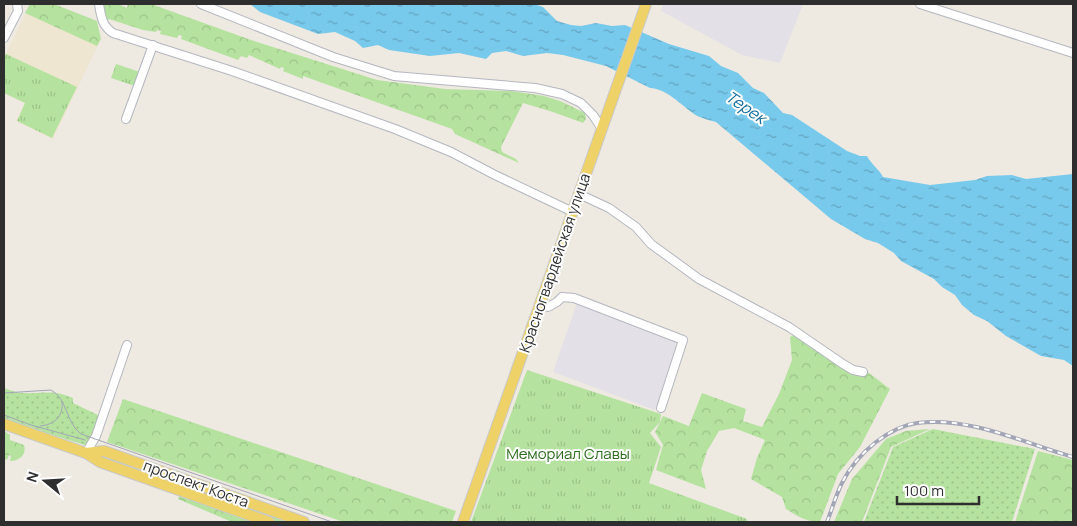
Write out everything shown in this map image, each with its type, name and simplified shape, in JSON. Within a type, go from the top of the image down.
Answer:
[{"type":"main road","name":"Красногвардейская улица","points":[[463,522],[574,212],[644,8]]},
{"type":"main road","name":"проспект Коста","points":[[4,424],[86,453],[100,462],[269,522]]},
{"type":"main road","name":"проспект Коста","points":[[86,453],[104,451],[304,522]]},
{"type":"street","points":[[4,38],[18,11],[17,4]]},
{"type":"street","points":[[99,4],[102,21],[108,30],[126,38],[232,71],[403,133],[451,152],[574,212]]},
{"type":"street","points":[[201,4],[333,57],[394,76],[433,81],[479,82],[534,88],[562,94],[581,103],[593,115],[602,130]]},
{"type":"street","points":[[920,4],[1073,53]]},
{"type":"street","points":[[126,119],[153,46]]},
{"type":"street","points":[[579,194],[609,208],[636,227],[651,244],[700,279],[789,327],[842,364],[862,372]]},
{"type":"street","points":[[541,305],[548,307],[562,297],[574,298],[684,340],[660,408]]},
{"type":"street","points":[[86,453],[96,436],[127,345]]},
{"type":"shaded area","points":[[30,4],[54,4],[97,22],[101,39],[53,139],[16,121],[25,103],[4,93],[4,58]]},
{"type":"shaded area","points":[[663,4],[803,4],[780,63],[742,55],[661,11]]},
{"type":"shaded area","points":[[577,303],[679,341],[655,410],[553,372]]},
{"type":"green space","points":[[30,4],[54,4],[97,21],[101,39],[97,46],[25,13]]},
{"type":"green space","points":[[101,4],[118,4],[127,8],[128,4],[151,4],[251,40],[377,80],[445,89],[511,91],[544,96],[560,101],[585,113],[586,119],[583,123],[523,103],[501,147],[502,152],[516,159],[519,163],[455,134],[452,129],[303,76],[303,79],[283,71],[284,68],[281,67],[280,69],[249,55],[247,58],[241,56],[238,60],[181,39],[182,36],[179,35],[177,38],[160,34],[161,31],[143,30],[109,19],[106,22]]},
{"type":"green space","points":[[6,54],[77,87],[52,138],[17,121],[25,103],[4,93],[4,58]]},
{"type":"green space","points":[[116,64],[140,72],[135,86],[111,78]]},
{"type":"green space","points":[[795,334],[869,373],[890,389],[860,447],[838,474],[820,522],[806,520],[790,512],[786,509],[782,497],[751,479],[765,440],[734,428],[719,431],[707,451],[701,470],[706,489],[656,470],[663,445],[655,432],[663,416],[689,426],[702,393],[746,409],[743,421],[762,427],[779,394],[792,360],[790,337]]},
{"type":"green space","name":"Мемориал Славы","points":[[527,370],[661,414],[660,422],[650,433],[661,447],[649,483],[747,519],[747,522],[471,522]]},
{"type":"green space","points":[[4,388],[21,393],[65,395],[73,398],[73,403],[100,416],[88,446],[4,420]]},
{"type":"green space","points":[[123,399],[456,511],[452,522],[344,522],[107,442]]},
{"type":"green space","points":[[930,429],[891,447],[862,522],[834,522],[852,479],[886,439],[906,431]]},
{"type":"green space","points":[[933,429],[1035,449],[1012,522],[864,522],[893,447]]},
{"type":"green space","points":[[4,431],[10,435],[10,440],[24,445],[24,452],[19,459],[10,461],[11,456],[9,455],[7,460],[4,459]]},
{"type":"green space","points":[[1038,451],[1073,460],[1073,522],[1015,522]]},
{"type":"green space","points":[[103,454],[295,522],[277,522],[101,459]]},
{"type":"green space","points":[[179,496],[255,522],[232,522],[178,499]]},
{"type":"water","name":"Терек","points":[[250,4],[534,4],[543,7],[557,21],[581,26],[596,23],[612,26],[625,25],[669,44],[709,56],[721,66],[738,73],[753,88],[764,93],[783,113],[792,115],[847,151],[860,156],[867,156],[883,177],[930,185],[975,180],[987,176],[1012,175],[1026,179],[1073,174],[1073,366],[1064,360],[1041,356],[1006,336],[987,321],[974,315],[962,305],[955,295],[942,287],[934,279],[901,261],[894,253],[878,243],[865,239],[831,219],[716,122],[696,115],[662,91],[650,88],[606,66],[547,53],[523,56],[506,51],[492,53],[486,59],[459,53],[430,56],[389,50],[378,45],[363,48],[355,41],[335,32],[318,34],[260,12]]},
{"type":"tram line","points":[[4,393],[51,390],[60,399],[72,424],[81,434],[332,522]]},
{"type":"tram line","points":[[40,426],[50,424],[57,419],[61,412],[62,402]]},
{"type":"tram line","points":[[4,415],[31,425],[85,440]]},
{"type":"railway","points":[[827,522],[842,483],[857,461],[881,439],[895,430],[911,424],[937,422],[976,427],[1073,457]]}]
